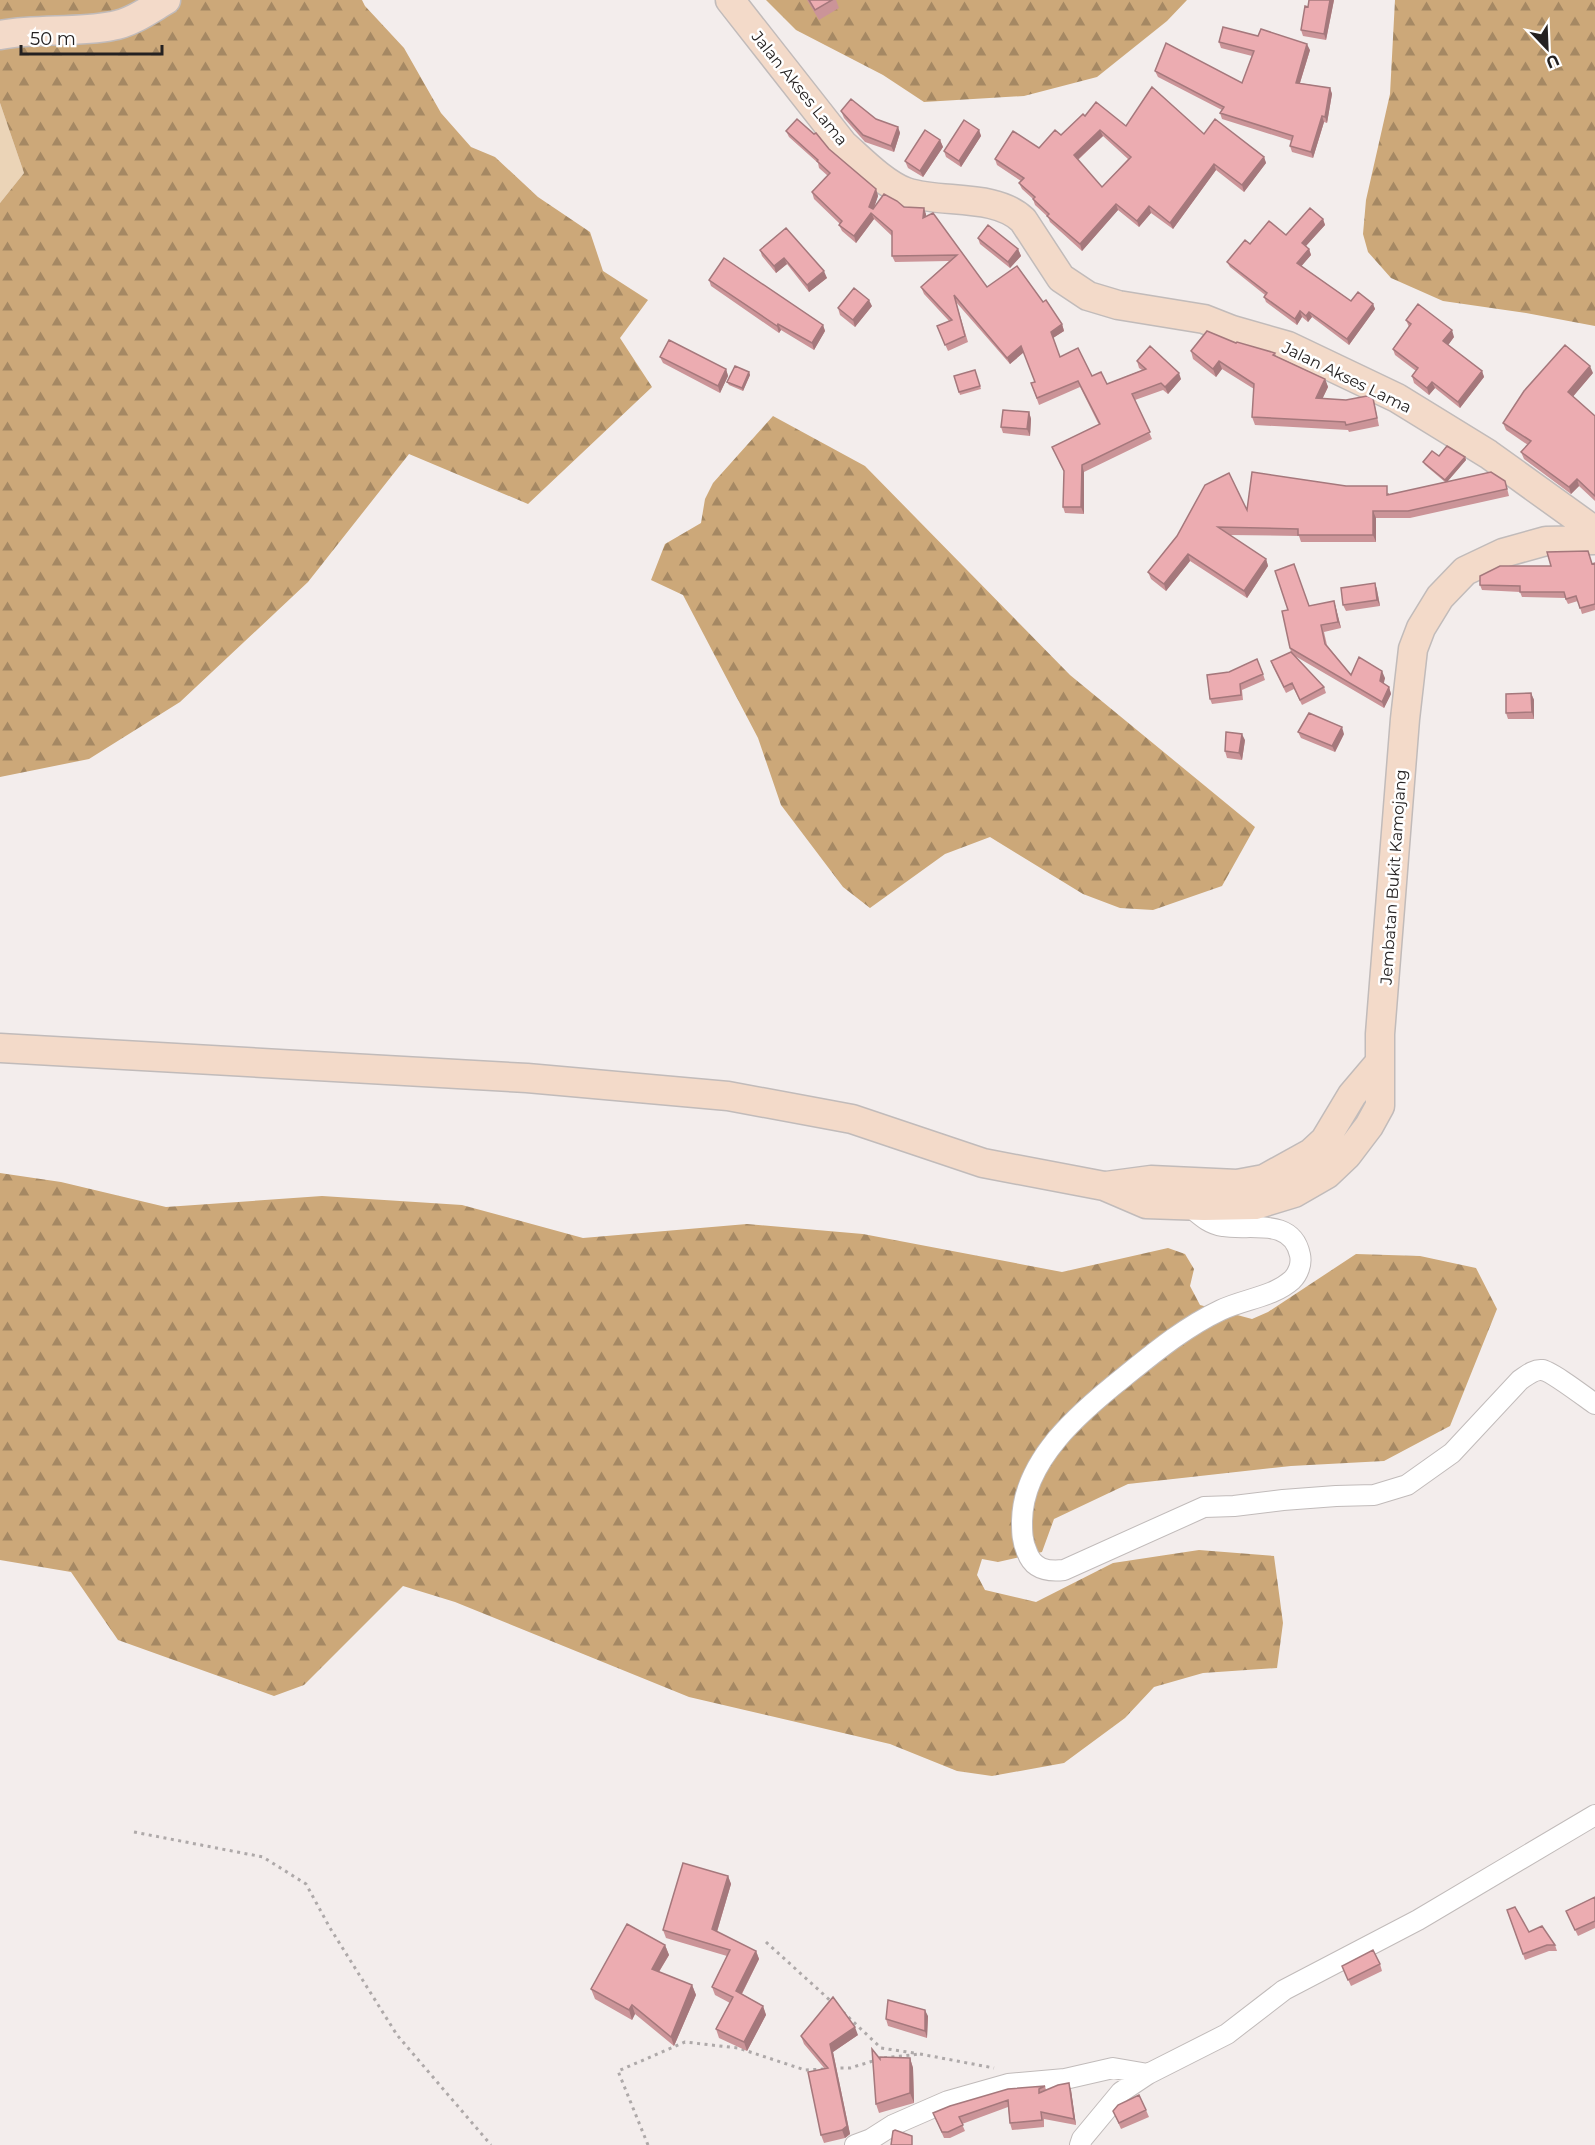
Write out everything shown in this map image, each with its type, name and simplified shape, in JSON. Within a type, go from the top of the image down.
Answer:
[{"type":"main road","points":[[0,35],[113,26],[140,16],[166,0]]},
{"type":"main road","name":"Jalan Akses Lama","points":[[730,0],[843,144],[863,162],[903,191],[919,196],[1002,207],[1017,214],[1061,278],[1088,296],[1118,305],[1204,318],[1232,330],[1288,346],[1387,394],[1488,454],[1595,531]]},
{"type":"main road","name":"Jembatan Bukit Kamojang","points":[[1104,1186],[1146,1204],[1254,1205],[1294,1193],[1327,1174],[1347,1155],[1369,1126],[1380,1106],[1380,1048],[1405,719],[1413,649],[1421,628],[1440,597],[1465,571],[1503,554],[1546,541],[1595,540]]},
{"type":"main road","points":[[0,1048],[527,1078],[728,1096],[852,1119],[983,1163],[1104,1186],[1151,1180],[1237,1184],[1264,1179],[1311,1153],[1325,1140],[1380,1048]]},
{"type":"street","points":[[1188,1205],[1207,1221],[1223,1226],[1264,1226],[1284,1233],[1293,1239],[1300,1252],[1299,1269],[1293,1279],[1279,1289],[1222,1310],[1177,1335],[1090,1405],[1055,1442],[1032,1477],[1023,1508],[1022,1538],[1027,1554],[1039,1567],[1050,1572],[1064,1570],[1204,1507],[1374,1495],[1407,1485],[1452,1453],[1520,1380],[1534,1371],[1542,1370],[1550,1374],[1595,1404]]},
{"type":"street","points":[[1080,2145],[1082,2139],[1121,2092],[1149,2074],[1227,2034],[1284,1990],[1418,1920],[1595,1815]]},
{"type":"street","points":[[855,2145],[871,2139],[893,2124],[948,2100],[1008,2084],[1065,2079],[1113,2067],[1149,2074]]},
{"type":"path","points":[[134,1832],[263,1857],[306,1884],[330,1928],[397,2035],[491,2145]]},
{"type":"path","points":[[766,1942],[836,2006]]},
{"type":"path","points":[[841,2011],[881,2048],[1000,2068]]},
{"type":"path","points":[[648,2145],[618,2071],[685,2042],[738,2048],[805,2070],[850,2068],[883,2058],[920,2055]]},
{"type":"shaded area","points":[[0,103],[24,173],[0,203]]},
{"type":"green space","points":[[0,0],[362,0],[404,48],[441,113],[471,147],[495,157],[538,197],[590,232],[603,271],[648,300],[620,338],[652,387],[528,504],[409,454],[308,582],[180,702],[89,759],[0,777],[0,203],[24,173],[0,103]]},
{"type":"green space","points":[[766,0],[1187,0],[1167,21],[1097,77],[1024,96],[924,102],[883,75],[796,30]]},
{"type":"green space","points":[[1395,0],[1595,0],[1595,326],[1443,301],[1391,278],[1368,252],[1363,234],[1366,200],[1390,94]]},
{"type":"green space","points":[[773,416],[865,466],[1070,675],[1255,827],[1222,886],[1153,910],[1120,908],[1083,894],[990,837],[945,854],[870,908],[843,887],[781,805],[758,738],[683,595],[651,580],[665,544],[701,523],[705,499],[713,483]]},
{"type":"green space","points":[[0,1173],[61,1182],[166,1207],[322,1196],[462,1205],[583,1238],[747,1224],[863,1234],[1062,1272],[1168,1248],[1185,1254],[1194,1269],[1190,1286],[1200,1305],[1252,1319],[1268,1312],[1356,1254],[1420,1256],[1476,1268],[1497,1309],[1450,1426],[1384,1461],[1291,1466],[1128,1484],[1054,1519],[1042,1552],[998,1562],[982,1559],[977,1575],[985,1590],[1036,1602],[1113,1563],[1199,1550],[1274,1556],[1283,1623],[1277,1668],[1203,1673],[1154,1687],[1125,1718],[1064,1763],[992,1776],[957,1771],[890,1744],[689,1697],[455,1602],[403,1586],[304,1685],[274,1696],[118,1640],[71,1572],[0,1560]]},
{"type":"building","points":[[809,0],[832,0],[815,10]]},
{"type":"building","points":[[1309,0],[1330,0],[1324,34],[1301,30],[1305,6],[1308,7]]},
{"type":"building","points":[[1223,27],[1258,36],[1261,29],[1307,44],[1296,83],[1330,88],[1325,117],[1322,116],[1311,152],[1290,146],[1293,136],[1220,113],[1224,107],[1155,71],[1166,43],[1242,83],[1254,51],[1219,42]]},
{"type":"building","points":[[1152,87],[1204,134],[1215,119],[1264,157],[1242,185],[1214,164],[1170,223],[1149,206],[1137,221],[1116,204],[1080,244],[1047,216],[1049,214],[1033,199],[1035,197],[1019,183],[1024,178],[995,159],[1013,131],[1039,148],[1055,130],[1061,135],[1083,114],[1085,116],[1096,102],[1126,126]],"holes":[[[1100,130],[1131,157],[1102,187],[1074,155]]]},
{"type":"building","points":[[851,99],[876,119],[898,127],[891,146],[863,135],[841,111]]},
{"type":"building","points":[[797,119],[814,134],[816,133],[829,149],[876,189],[869,207],[873,209],[884,194],[904,207],[924,208],[923,218],[933,213],[987,287],[1017,266],[1043,302],[1046,300],[1062,324],[1051,332],[1060,357],[1078,348],[1092,376],[1101,372],[1107,384],[1146,369],[1137,361],[1150,346],[1179,373],[1165,387],[1161,383],[1132,394],[1150,432],[1082,465],[1081,507],[1063,507],[1064,471],[1052,447],[1100,424],[1078,381],[1037,398],[1031,383],[1035,382],[1021,346],[1007,358],[954,295],[965,336],[945,345],[937,326],[952,320],[921,287],[957,255],[892,256],[892,231],[871,213],[854,236],[839,225],[842,221],[812,192],[830,173],[786,131]]},
{"type":"building","points":[[964,120],[979,130],[959,161],[944,151]]},
{"type":"building","points":[[925,130],[940,140],[920,171],[905,161]]},
{"type":"building","points":[[1310,208],[1323,219],[1302,243],[1309,249],[1297,263],[1351,301],[1358,292],[1373,304],[1347,339],[1309,312],[1306,316],[1300,311],[1295,319],[1264,297],[1267,293],[1227,262],[1245,240],[1250,244],[1269,221],[1286,235]]},
{"type":"building","points":[[988,225],[1018,249],[1008,262],[978,238]]},
{"type":"building","points":[[786,228],[824,271],[807,285],[784,258],[774,266],[760,250]]},
{"type":"building","points":[[724,258],[823,325],[812,343],[778,324],[777,326],[709,280]]},
{"type":"building","points":[[854,288],[869,300],[853,320],[838,308]]},
{"type":"building","points":[[1418,304],[1452,330],[1443,341],[1482,371],[1458,402],[1432,382],[1427,388],[1412,376],[1418,368],[1393,349],[1411,324],[1406,320]]},
{"type":"building","points":[[1207,331],[1236,343],[1275,353],[1273,355],[1325,379],[1316,398],[1346,400],[1367,396],[1373,398],[1377,418],[1346,425],[1345,422],[1252,417],[1254,384],[1219,361],[1213,369],[1191,351]]},
{"type":"building","points":[[669,340],[726,369],[718,386],[660,357]]},
{"type":"building","points":[[1565,345],[1590,366],[1568,392],[1595,416],[1595,496],[1577,479],[1569,487],[1521,452],[1531,441],[1503,423],[1524,391]]},
{"type":"building","points":[[735,366],[749,372],[742,388],[727,382]]},
{"type":"building","points":[[975,370],[980,386],[959,392],[954,376]]},
{"type":"building","points":[[1003,410],[1029,412],[1027,429],[1001,427]]},
{"type":"building","points":[[1447,446],[1465,457],[1445,480],[1423,462],[1432,451],[1439,456]]},
{"type":"building","points":[[1252,472],[1346,486],[1387,486],[1387,495],[1491,472],[1505,481],[1507,489],[1408,511],[1373,511],[1373,535],[1298,535],[1298,529],[1218,527],[1266,559],[1244,591],[1188,554],[1164,584],[1148,572],[1177,536],[1205,485],[1229,473],[1247,510]]},
{"type":"building","points":[[1588,551],[1592,564],[1595,563],[1595,604],[1580,608],[1576,596],[1566,599],[1564,592],[1520,592],[1520,586],[1480,585],[1480,576],[1500,566],[1551,566],[1547,552]]},
{"type":"building","points":[[1294,564],[1309,606],[1334,601],[1338,622],[1321,625],[1325,644],[1351,675],[1359,657],[1382,671],[1380,681],[1389,687],[1382,702],[1290,648],[1282,611],[1288,610],[1275,571]]},
{"type":"building","points":[[1375,583],[1377,600],[1343,605],[1341,588]]},
{"type":"building","points":[[1291,652],[1324,687],[1300,700],[1292,683],[1284,687],[1271,661]]},
{"type":"building","points":[[1257,659],[1263,674],[1240,684],[1241,695],[1210,699],[1207,675],[1229,672]]},
{"type":"building","points":[[1531,693],[1532,712],[1506,713],[1506,694]]},
{"type":"building","points":[[1309,713],[1342,727],[1332,746],[1298,732]]},
{"type":"building","points":[[1226,732],[1242,734],[1239,753],[1225,751]]},
{"type":"building","points":[[683,1863],[728,1876],[712,1929],[756,1951],[736,1991],[763,2006],[744,2042],[716,2029],[733,1997],[712,1987],[730,1950],[663,1930]]},
{"type":"building","points":[[1595,1897],[1595,1921],[1575,1930],[1566,1911]]},
{"type":"building","points":[[1515,1907],[1529,1932],[1542,1926],[1555,1945],[1547,1945],[1523,1954],[1507,1910]]},
{"type":"building","points":[[627,1924],[665,1945],[652,1969],[692,1985],[671,2037],[632,2005],[629,2010],[591,1989]]},
{"type":"building","points":[[1373,1950],[1380,1964],[1348,1980],[1342,1966]]},
{"type":"building","points":[[833,1997],[855,2027],[830,2044],[847,2126],[842,2130],[821,2135],[808,2072],[828,2068],[801,2036]]},
{"type":"building","points":[[888,2000],[925,2010],[925,2031],[886,2019]]},
{"type":"building","points":[[872,2049],[880,2059],[880,2057],[910,2058],[910,2093],[876,2104]]},
{"type":"building","points":[[1069,2083],[1074,2119],[1041,2112],[1042,2120],[1010,2123],[1008,2100],[959,2117],[963,2125],[948,2132],[942,2132],[933,2113],[1008,2089],[1045,2086],[1039,2089],[1039,2093]]},
{"type":"building","points":[[1139,2095],[1146,2110],[1119,2123],[1113,2111],[1118,2105]]},
{"type":"building","points":[[895,2130],[912,2136],[912,2145],[891,2145]]}]
